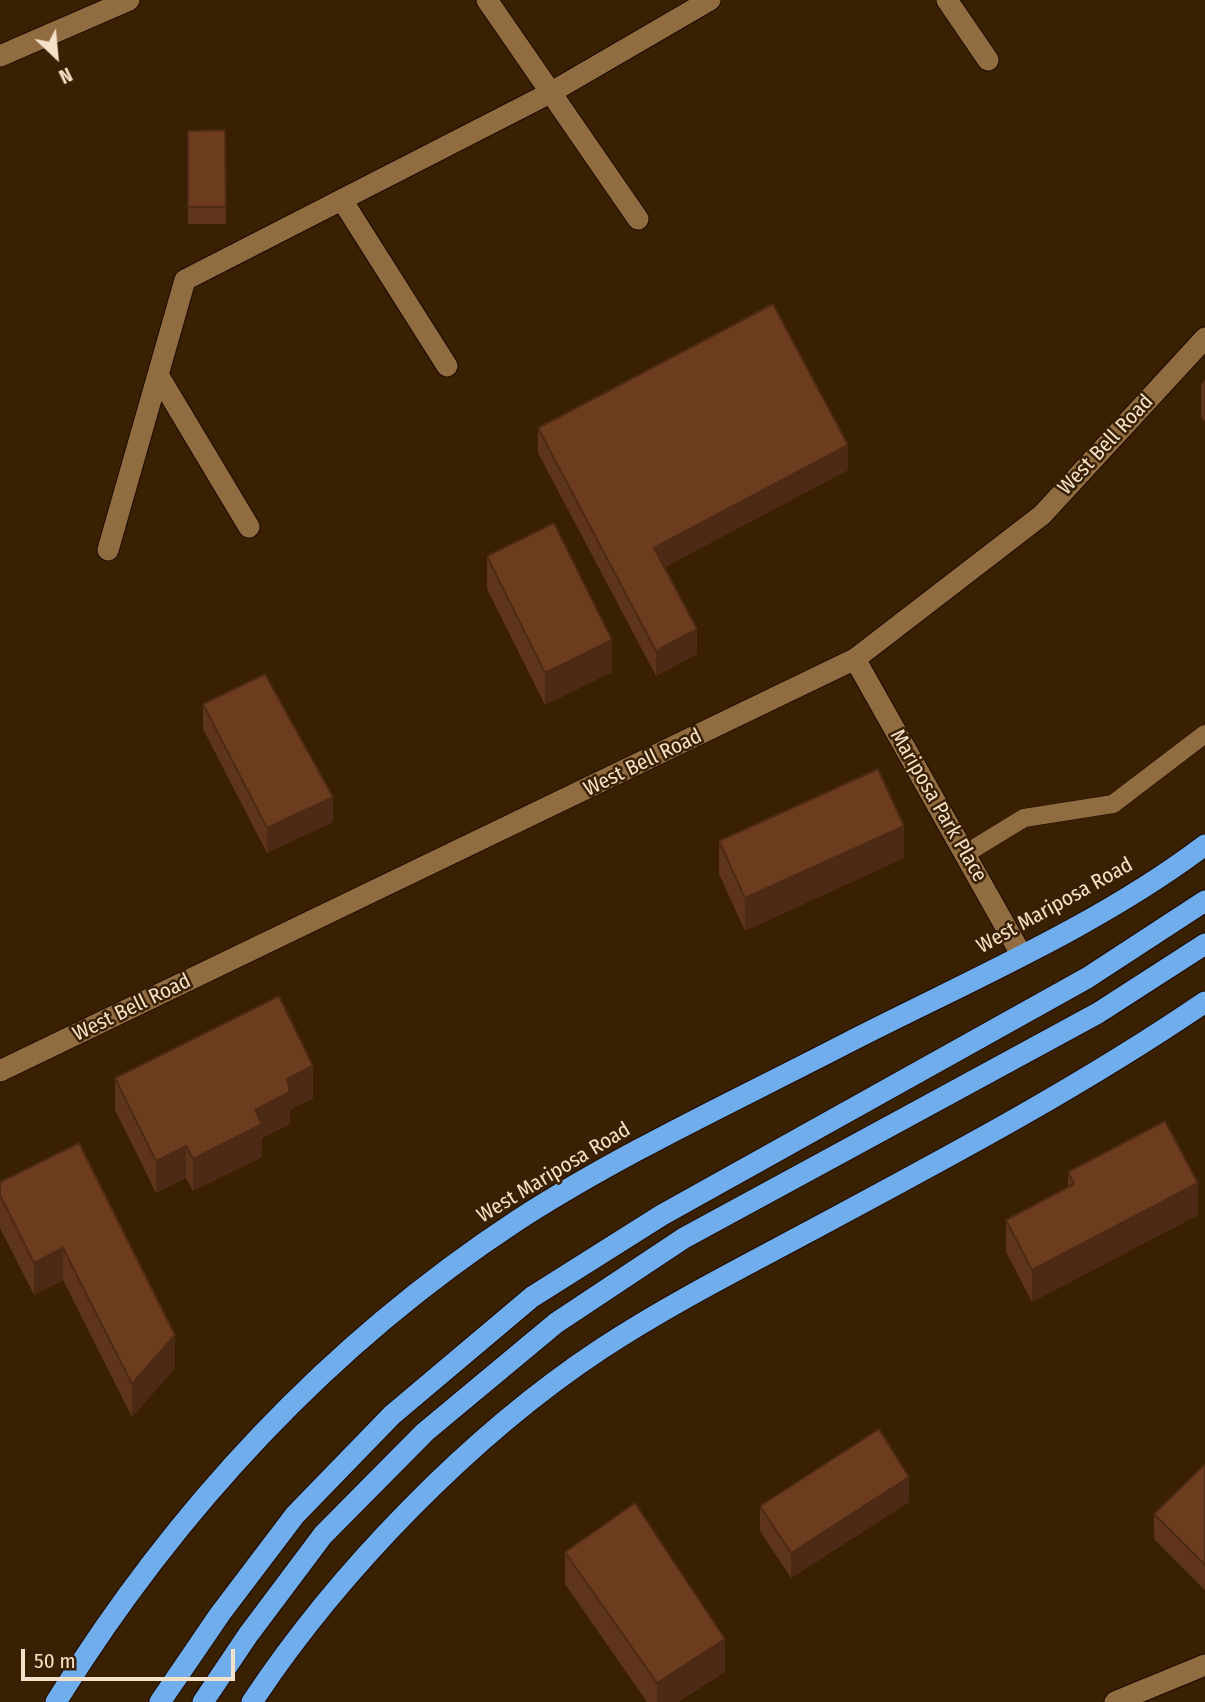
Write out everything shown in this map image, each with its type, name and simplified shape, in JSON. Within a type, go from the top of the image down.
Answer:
[{"type":"highway","name":"West Mariposa Road","points":[[57,1702],[139,1580],[214,1486],[278,1414],[426,1285],[520,1220],[614,1163],[1112,906],[1205,845]]},
{"type":"highway","points":[[160,1702],[220,1614],[295,1515],[392,1415],[532,1297],[662,1215],[1087,978],[1205,901]]},
{"type":"highway","points":[[203,1702],[248,1635],[323,1535],[425,1432],[556,1322],[684,1238],[1098,1013],[1205,944]]},
{"type":"highway","points":[[253,1702],[287,1649],[344,1580],[445,1477],[527,1403],[599,1350],[674,1304],[1065,1090],[1143,1044],[1205,1002]]},
{"type":"street","points":[[0,56],[129,0]]},
{"type":"street","points":[[486,0],[638,219]]},
{"type":"street","points":[[108,550],[185,280],[550,93],[710,0]]},
{"type":"street","points":[[947,0],[988,60]]},
{"type":"street","points":[[342,200],[447,366]]},
{"type":"street","name":"West Bell Road","points":[[0,1071],[855,659],[1042,515],[1205,338]]},
{"type":"street","points":[[158,375],[249,527]]},
{"type":"street","name":"Mariposa Park Place","points":[[855,659],[1021,954]]},
{"type":"street","points":[[1115,1702],[1205,1665]]},
{"type":"lane","points":[[965,854],[1024,818],[1113,804],[1205,734]]},
{"type":"building","points":[[225,130],[226,207],[188,207],[188,131]]},
{"type":"building","points":[[773,304],[848,445],[654,548],[697,629],[656,651],[538,428]]},
{"type":"building","points":[[554,523],[612,640],[545,673],[487,556]]},
{"type":"building","points":[[265,674],[333,797],[267,828],[203,704]]},
{"type":"building","points":[[878,769],[904,826],[745,898],[719,841]]},
{"type":"building","points":[[279,996],[313,1066],[287,1079],[290,1092],[255,1110],[262,1124],[193,1159],[186,1146],[156,1161],[115,1078]]},
{"type":"building","points":[[1165,1121],[1198,1183],[1032,1270],[1006,1220],[1074,1184],[1068,1172]]},
{"type":"building","points":[[79,1143],[175,1335],[132,1384],[63,1248],[34,1263],[0,1195],[0,1182]]},
{"type":"building","points":[[879,1429],[909,1477],[791,1553],[760,1506]]},
{"type":"building","points":[[1205,1464],[1205,1565],[1154,1514]]},
{"type":"building","points":[[635,1503],[725,1639],[657,1683],[565,1552]]}]
